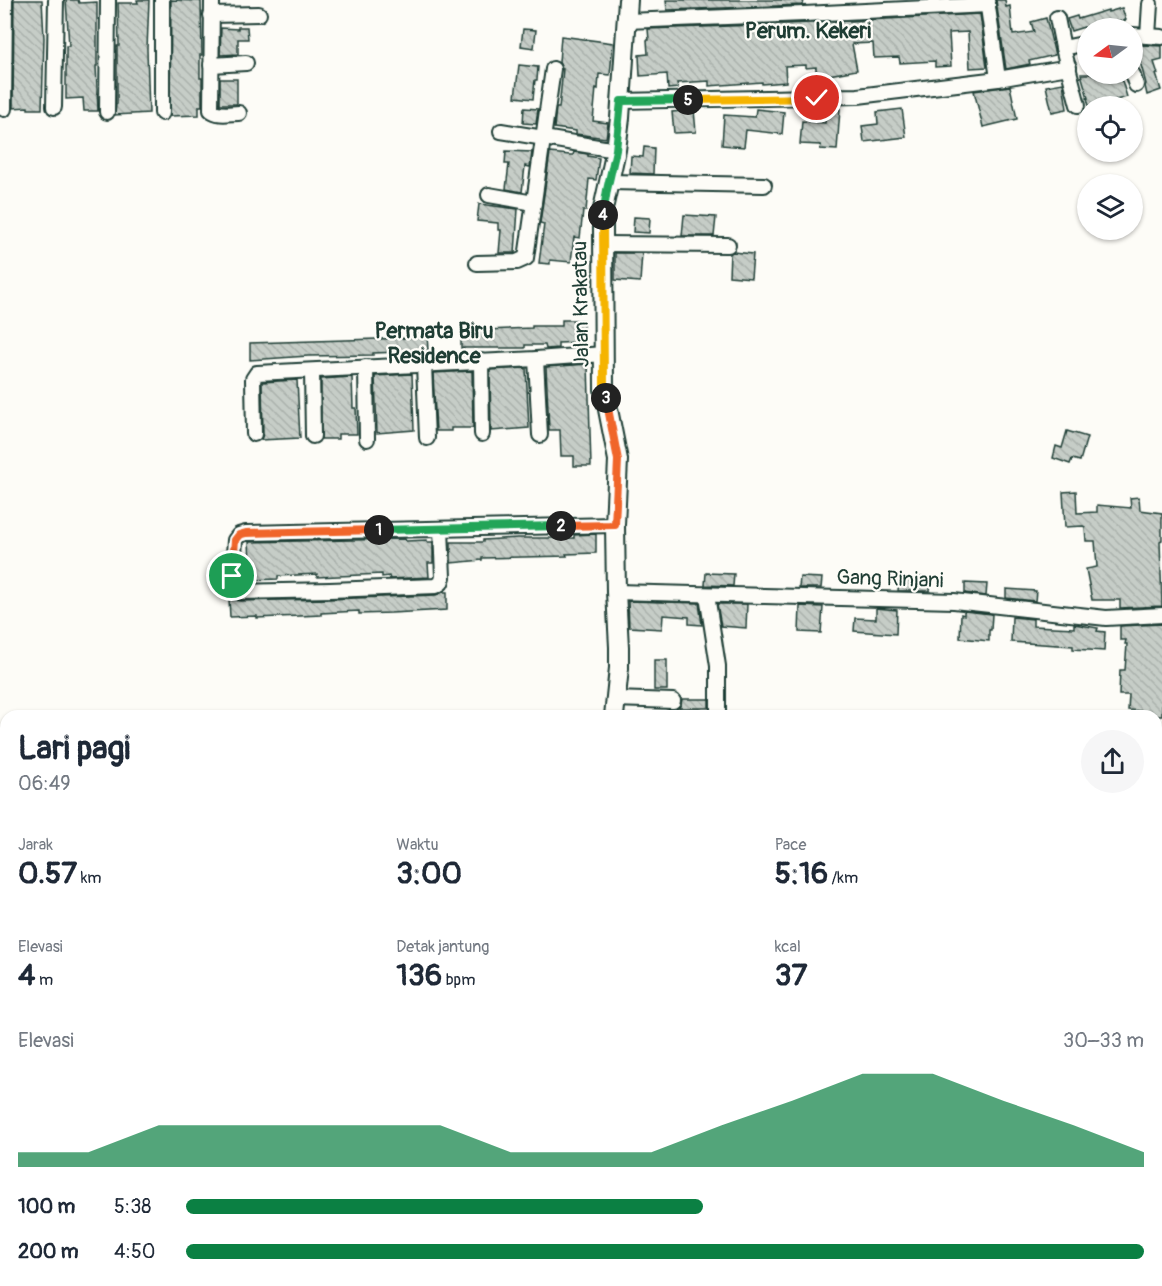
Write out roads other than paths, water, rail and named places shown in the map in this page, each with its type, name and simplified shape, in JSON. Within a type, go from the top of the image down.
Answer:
[{"type":"street","points":[[4,109],[5,0]]},
{"type":"street","points":[[54,108],[56,0]]},
{"type":"street","points":[[107,112],[108,0]]},
{"type":"street","points":[[162,0],[162,113]]},
{"type":"street","points":[[212,0],[211,110],[218,114],[239,113]]},
{"type":"street","name":"Jalan Krakatau","points":[[615,707],[619,647],[615,525],[618,460],[604,389],[602,244],[603,209],[616,150],[628,0]]},
{"type":"street","points":[[627,21],[804,14],[988,2],[998,79]]},
{"type":"street","points":[[1150,4],[1155,37]]},
{"type":"street","points":[[211,15],[259,14]]},
{"type":"street","points":[[1057,18],[1077,101]]},
{"type":"street","points":[[1063,48],[1077,45]]},
{"type":"street","points":[[211,64],[246,63]]},
{"type":"street","points":[[621,101],[858,96],[998,79],[1069,67]]},
{"type":"street","points":[[477,262],[517,262],[526,258],[553,69]]},
{"type":"street","points":[[501,131],[616,150]]},
{"type":"street","points":[[609,182],[764,185]]},
{"type":"street","points":[[489,195],[534,203]]},
{"type":"street","points":[[602,244],[728,245]]},
{"type":"street","points":[[254,434],[253,379],[255,374],[259,373],[604,354]]},
{"type":"street","points":[[536,359],[540,435]]},
{"type":"street","points":[[482,361],[482,434]]},
{"type":"street","points":[[424,365],[426,438]]},
{"type":"street","points":[[366,367],[367,439]]},
{"type":"street","points":[[312,371],[313,436]]},
{"type":"street","points":[[441,529],[443,577],[441,583],[436,586],[240,592],[233,587],[235,540],[239,535],[246,533],[615,525]]},
{"type":"street","name":"Gang Rinjani","points":[[616,592],[954,602],[1106,618],[1162,615]]},
{"type":"street","points":[[707,595],[718,666],[718,710]]},
{"type":"street","points":[[615,707],[673,701]]},
{"type":"district","name":"Perum. Kekeri","points":[[808,31]]},
{"type":"district","name":"Permata Biru Residence","points":[[434,344]]}]
